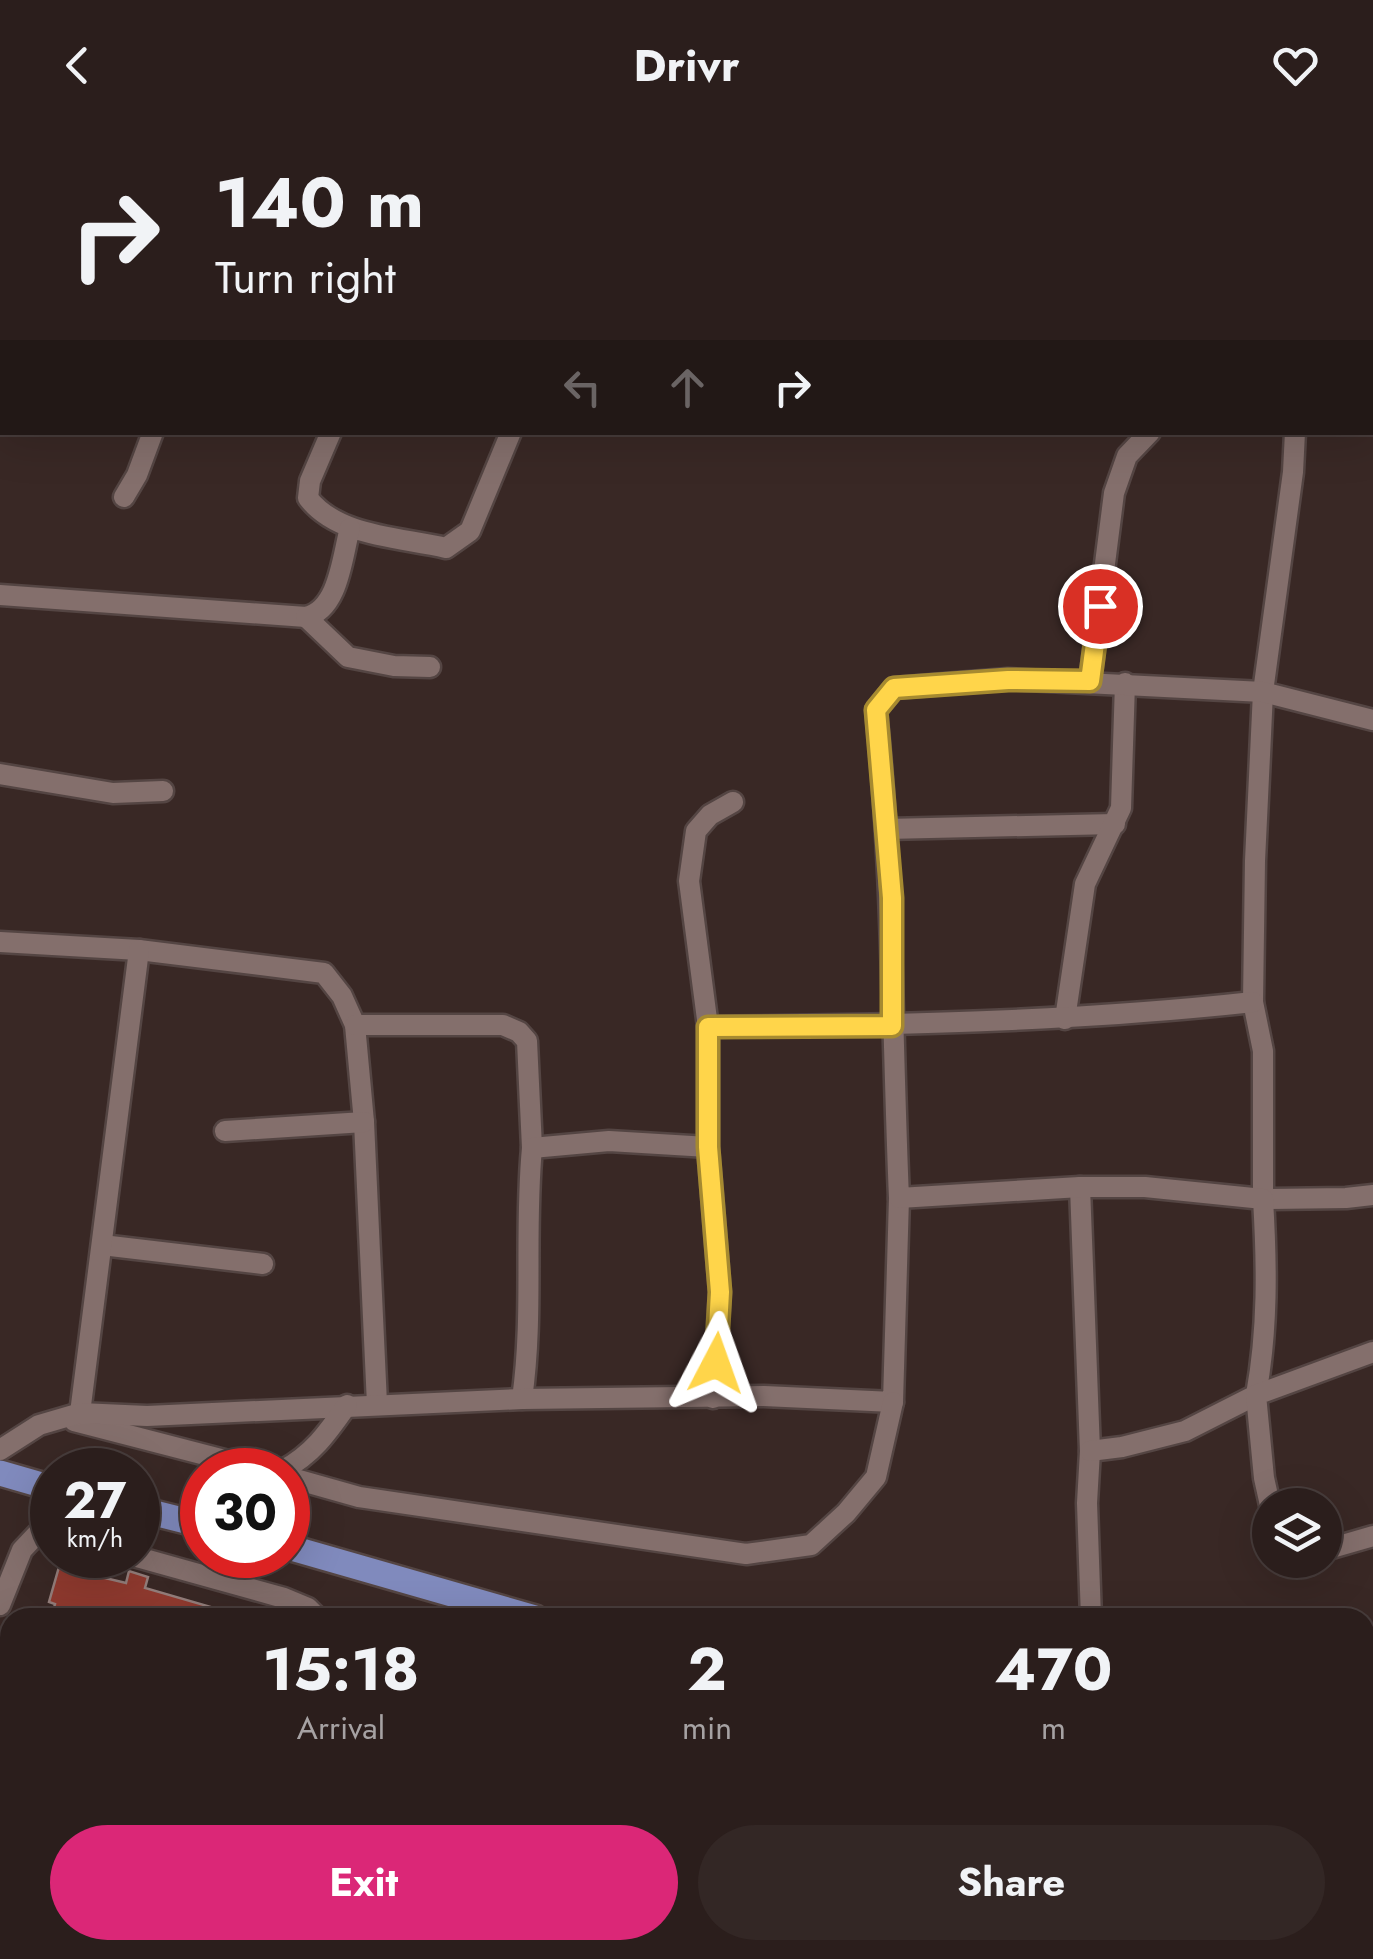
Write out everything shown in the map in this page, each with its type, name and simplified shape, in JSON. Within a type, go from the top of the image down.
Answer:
[{"type":"main road","points":[[0,1473],[30,1482]]},
{"type":"main road","points":[[310,1553],[500,1608]]},
{"type":"street","points":[[124,497],[138,475],[153,435]]},
{"type":"street","points":[[330,435],[310,481],[308,498],[319,512],[350,528],[446,548],[470,531],[510,435]]},
{"type":"street","points":[[1090,681],[1114,493],[1127,456],[1147,435]]},
{"type":"street","points":[[1266,1488],[1256,1394],[1265,1343],[1267,1295],[1263,1051],[1253,1002],[1255,861],[1263,692],[1295,435]]},
{"type":"street","points":[[0,595],[306,617],[320,614],[329,603],[350,528]]},
{"type":"street","points":[[306,617],[348,657],[430,668]]},
{"type":"street","points":[[310,1483],[359,1497],[746,1554],[811,1545],[846,1513],[876,1477],[893,1402],[899,1198],[892,898],[876,710],[894,688],[1008,680],[1090,681],[1263,692],[1373,720]]},
{"type":"street","points":[[1065,1019],[1085,884],[1121,808],[1125,683]]},
{"type":"street","points":[[0,774],[113,794],[163,791]]},
{"type":"street","points":[[713,1398],[720,1292],[708,1147],[708,1027],[698,926],[689,881],[696,831],[710,815],[734,802]]},
{"type":"street","points":[[886,829],[1115,824]]},
{"type":"street","points":[[0,942],[140,950],[324,973],[342,996],[355,1025],[364,1122],[377,1404]]},
{"type":"street","points":[[74,1416],[102,1245],[140,950]]},
{"type":"street","points":[[708,1027],[892,1026],[1065,1019],[1253,1002]]},
{"type":"street","points":[[355,1025],[503,1025],[527,1041],[532,1148],[527,1206],[531,1250],[529,1349],[522,1399]]},
{"type":"street","points":[[225,1131],[364,1122]]},
{"type":"street","points":[[532,1148],[609,1141],[708,1147]]},
{"type":"street","points":[[899,1198],[1080,1187],[1145,1187],[1264,1199],[1373,1195]]},
{"type":"street","points":[[1080,1187],[1090,1451],[1086,1503],[1091,1608]]},
{"type":"street","points":[[102,1245],[264,1264]]},
{"type":"street","points":[[1090,1451],[1185,1431],[1256,1394],[1373,1352]]},
{"type":"street","points":[[0,1450],[39,1425],[74,1416],[522,1399],[764,1396],[893,1402]]},
{"type":"street","points":[[310,1452],[348,1405]]},
{"type":"street","points":[[74,1416],[129,1438],[180,1450]]},
{"type":"street","points":[[1342,1545],[1373,1536]]},
{"type":"street","points":[[0,1605],[22,1550],[30,1542]]},
{"type":"street","points":[[160,1563],[308,1608]]},
{"type":"building","points":[[56,1578],[105,1578],[126,1583],[127,1578],[148,1578],[145,1588],[214,1608],[54,1608],[55,1604],[49,1602]]},
{"type":"route","points":[[716,1363],[720,1292],[708,1147],[708,1027],[892,1026],[892,898],[876,710],[894,688],[1008,680],[1090,681],[1100,606]]}]
